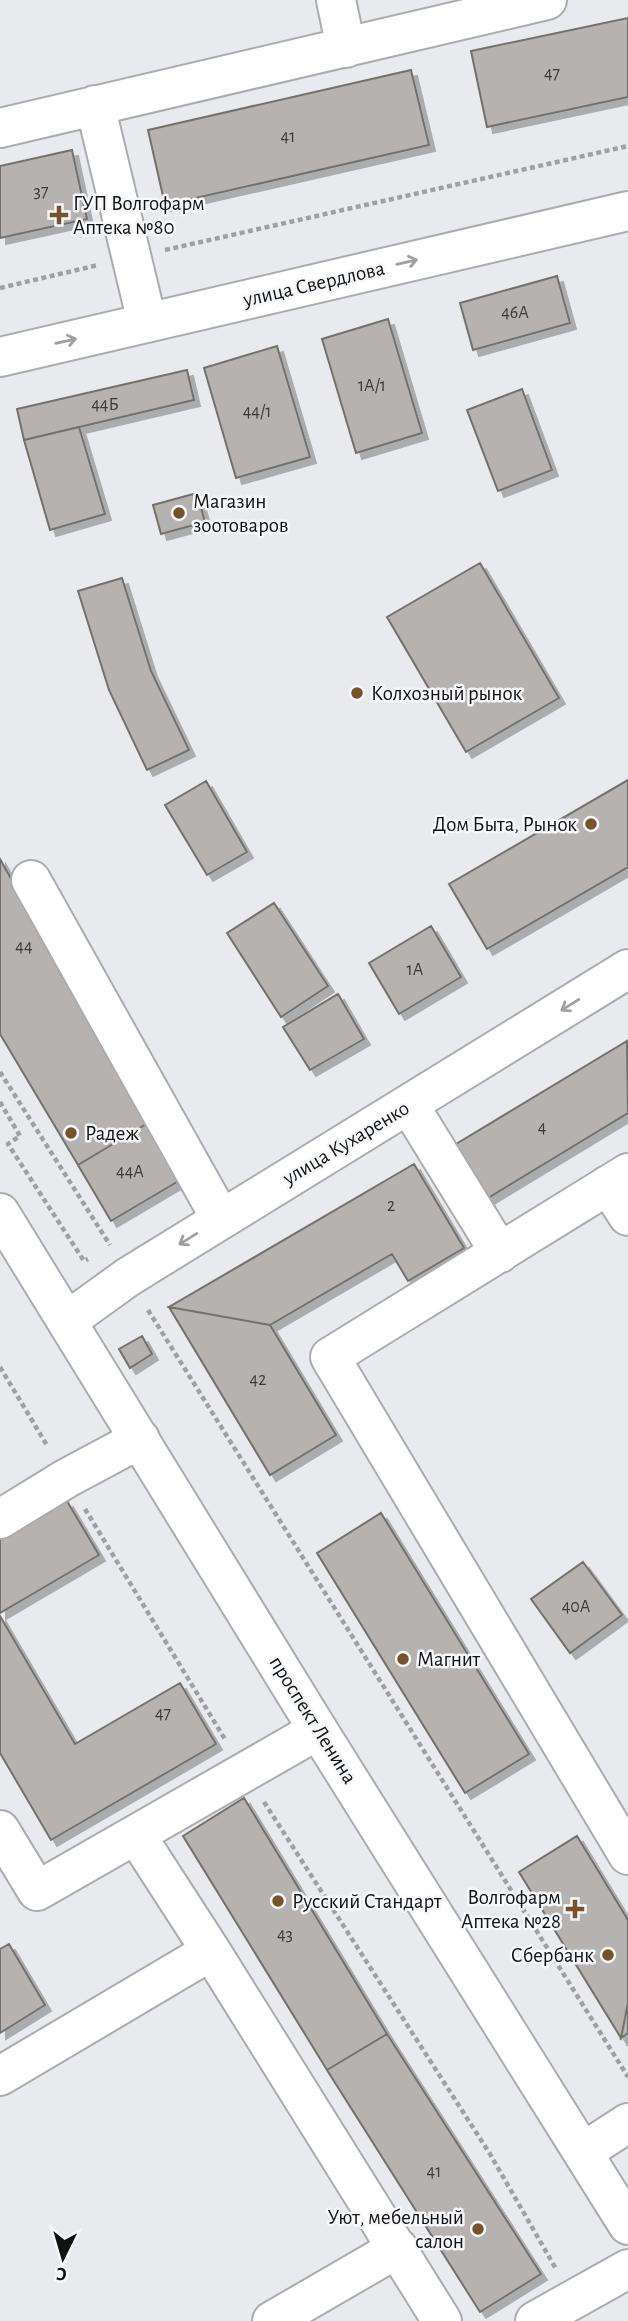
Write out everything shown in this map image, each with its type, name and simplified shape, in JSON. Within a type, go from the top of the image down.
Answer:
[{"type":"street","points":[[336,0],[346,48]]},
{"type":"street","points":[[0,128],[547,0]]},
{"type":"street","points":[[95,105],[147,322]]},
{"type":"street","name":"улица Свердлова","points":[[0,357],[628,211]]},
{"type":"street","points":[[31,880],[221,1219]]},
{"type":"street","name":"улица Кухаренко","points":[[67,1321],[128,1276],[628,970]]},
{"type":"street","points":[[409,1105],[500,1253]]},
{"type":"street","points":[[621,1191],[500,1253],[330,1357],[628,1855]]},
{"type":"street","name":"проспект Ленина","points":[[0,1213],[318,1730],[628,2225]]},
{"type":"street","points":[[0,1519],[67,1478],[140,1439]]},
{"type":"street","points":[[0,1830],[37,1891],[318,1730]]},
{"type":"street","points":[[136,1835],[212,1951],[442,2321]]},
{"type":"street","points":[[0,2076],[212,1951]]},
{"type":"street","points":[[583,2152],[628,2123]]},
{"type":"street","points":[[272,2321],[398,2248]]},
{"type":"street","points":[[535,2321],[628,2269]]},
{"type":"path","points":[[0,288],[628,146]]},
{"type":"path","points":[[0,1072],[112,1248],[102,1253]]},
{"type":"path","points":[[0,1102],[20,1136],[8,1144],[84,1261],[93,1257]]},
{"type":"path","points":[[148,1310],[628,2077]]},
{"type":"path","points":[[0,1367],[244,1772],[490,2154],[574,2300]]},
{"type":"building","points":[[628,18],[628,97],[487,127],[471,51]]},
{"type":"building","points":[[411,70],[429,145],[165,205],[148,130]]},
{"type":"building","points":[[72,150],[87,219],[0,238],[0,166]]},
{"type":"building","points":[[557,276],[570,323],[473,350],[460,303]]},
{"type":"building","points":[[388,319],[422,433],[356,453],[322,339]]},
{"type":"building","points":[[277,346],[310,457],[236,478],[204,368]]},
{"type":"building","points":[[187,370],[194,400],[24,440],[17,409]]},
{"type":"building","points":[[522,389],[552,470],[498,491],[467,410]]},
{"type":"building","points":[[79,427],[105,514],[50,530],[24,440]]},
{"type":"building","name":"Магазин зоотоваров","points":[[197,493],[205,522],[161,534],[153,505]]},
{"type":"building","points":[[480,563],[559,698],[466,752],[387,617]]},
{"type":"building","points":[[122,578],[151,671],[189,750],[147,770],[109,690],[78,591]]},
{"type":"building","name":"Дом Быта, Рынок","points":[[628,780],[628,867],[487,949],[449,884]]},
{"type":"building","points":[[206,781],[247,852],[207,875],[165,805]]},
{"type":"building","points":[[0,859],[148,1123],[78,1165],[0,1034]]},
{"type":"building","points":[[274,903],[328,986],[281,1017],[227,933]]},
{"type":"building","points":[[431,926],[461,977],[399,1014],[369,963]]},
{"type":"building","points":[[338,994],[364,1039],[310,1070],[283,1027]]},
{"type":"building","points":[[627,1041],[628,1113],[488,1198],[456,1144]]},
{"type":"building","points":[[148,1123],[182,1179],[111,1221],[78,1165]]},
{"type":"building","points":[[414,1164],[464,1248],[408,1281],[392,1254],[270,1325],[169,1307]]},
{"type":"building","points":[[169,1307],[270,1325],[336,1435],[270,1475]]},
{"type":"building","points":[[142,1336],[152,1354],[130,1368],[119,1349]]},
{"type":"building","points":[[67,1501],[99,1555],[0,1613],[0,1540]]},
{"type":"building","points":[[381,1513],[529,1754],[465,1793],[317,1553]]},
{"type":"building","points":[[583,1562],[622,1615],[570,1653],[531,1599]]},
{"type":"building","points":[[0,1616],[75,1744],[180,1683],[216,1744],[51,1840],[0,1753]]},
{"type":"building","points":[[244,1798],[387,2034],[327,2070],[183,1836]]},
{"type":"building","points":[[577,1836],[628,1920],[628,2003],[621,2038],[519,1872]]},
{"type":"building","points":[[9,1944],[45,2005],[0,2033],[0,1949]]},
{"type":"building","points":[[628,2003],[628,2033],[621,2038]]},
{"type":"building","points":[[387,2034],[541,2274],[480,2312],[327,2070]]},
{"type":"place","name":"ГУП Волгофарм Аптека №80","points":[[59,215]]},
{"type":"place","name":"Магазин зоотоваров","points":[[179,513]]},
{"type":"place","name":"Колхозный рынок","points":[[357,693]]},
{"type":"place","name":"Дом Быта, Рынок","points":[[591,824]]},
{"type":"place","name":"Радеж","points":[[71,1133]]},
{"type":"place","name":"Магнит","points":[[403,1659]]},
{"type":"place","name":"Русский Стандарт","points":[[278,1901]]},
{"type":"place","name":"Волгофарм Аптека №28","points":[[575,1909]]},
{"type":"place","name":"Сбербанк","points":[[608,1955]]},
{"type":"place","name":"Уют, мебельный салон","points":[[478,2229]]}]
